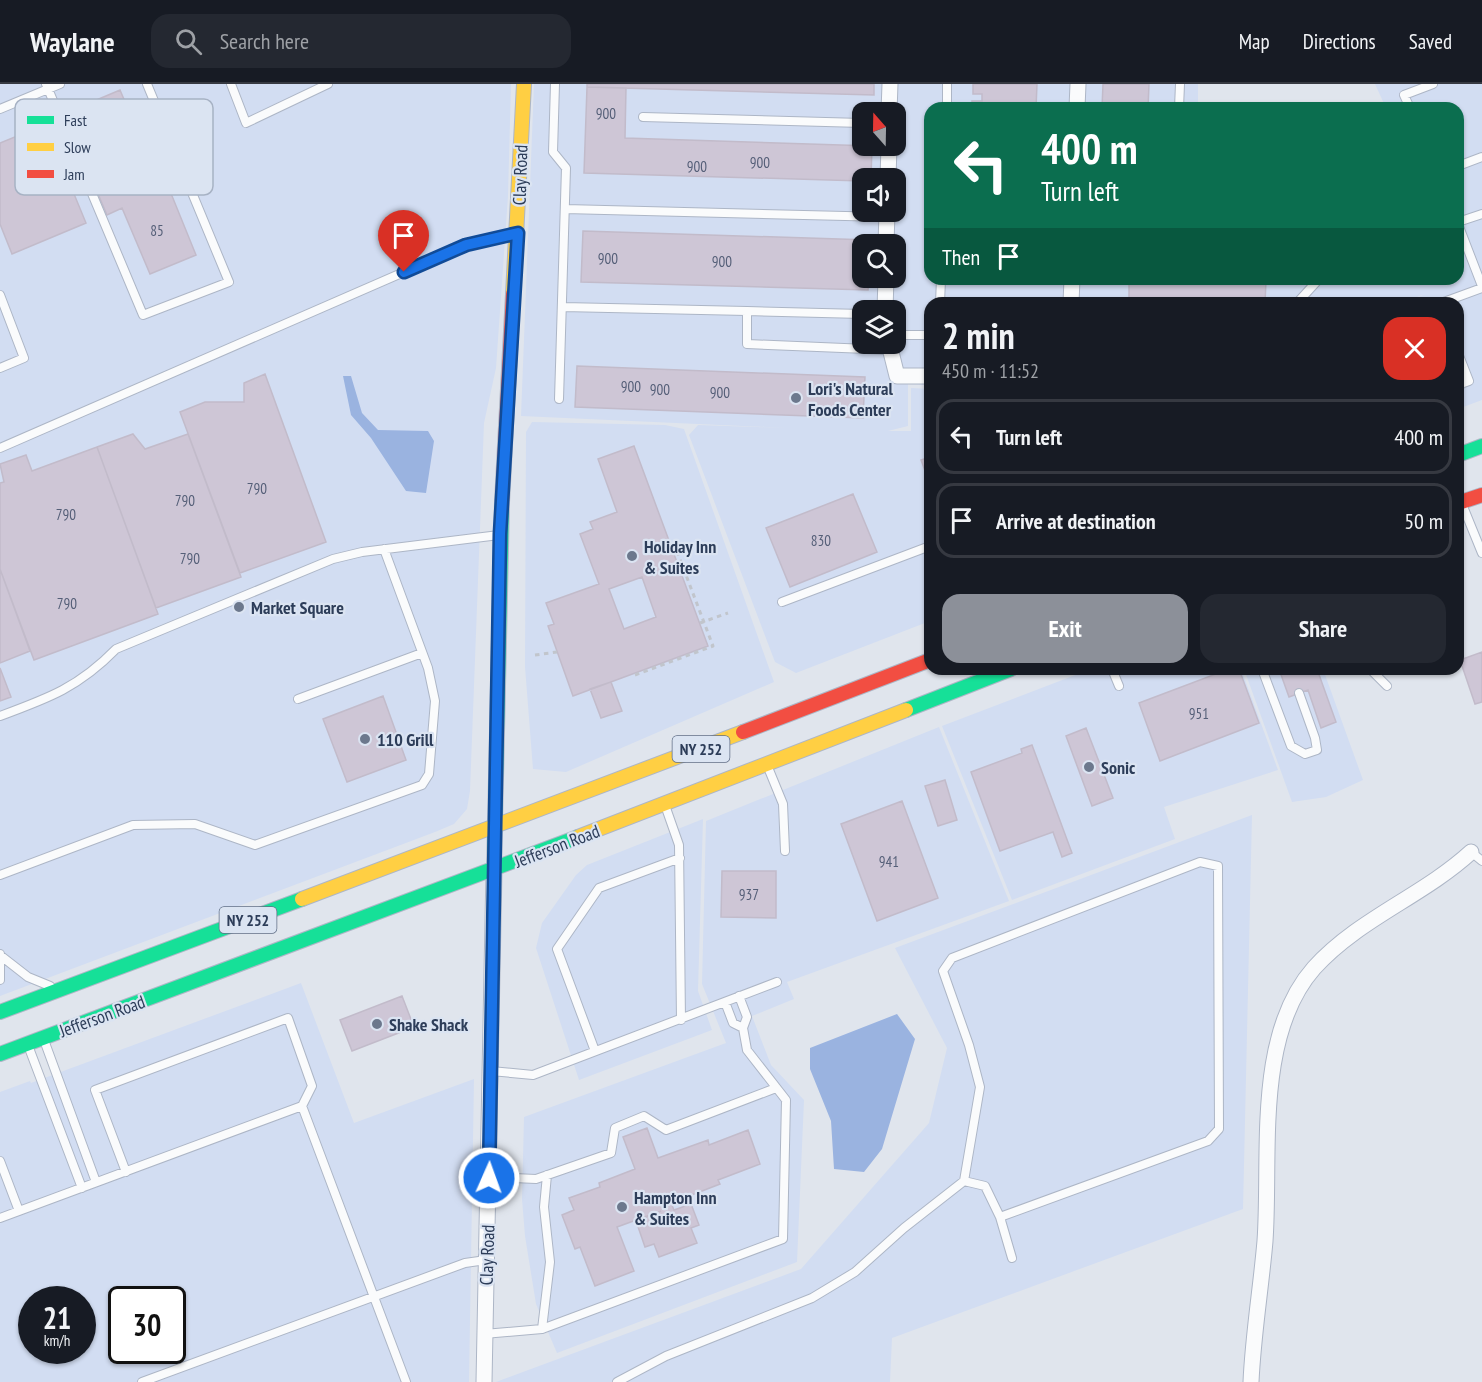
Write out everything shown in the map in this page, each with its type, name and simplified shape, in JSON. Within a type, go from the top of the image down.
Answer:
[{"type":"main road","name":"Clay Road","points":[[494,870],[500,534],[518,233],[524,84]]},
{"type":"main road","points":[[1464,453],[1482,446]]},
{"type":"main road","points":[[1464,502],[1482,495]]},
{"type":"main road","name":"NY 252","points":[[0,1012],[495,827],[924,662]]},
{"type":"main road","name":"Jefferson Road","points":[[0,1054],[494,870],[996,675]]},
{"type":"street","points":[[889,102],[890,84]]},
{"type":"street","points":[[1077,102],[1078,84]]},
{"type":"street","points":[[894,354],[897,376],[924,376]]},
{"type":"street","points":[[1251,1382],[1265,1243],[1272,1068],[1281,1027],[1295,996],[1312,970],[1335,947],[1361,927],[1476,856]]},
{"type":"street","name":"Clay Road","points":[[484,1382],[492,1071],[494,870]]},
{"type":"lane","points":[[21,99],[47,87],[60,84]]},
{"type":"lane","points":[[147,84],[153,99]]},
{"type":"lane","points":[[231,84],[246,123],[328,84]]},
{"type":"lane","points":[[555,84],[552,152],[566,168],[559,399]]},
{"type":"lane","points":[[947,84],[947,102]]},
{"type":"lane","points":[[1179,102],[1180,84]]},
{"type":"lane","points":[[1407,102],[1404,95],[1433,84]]},
{"type":"lane","points":[[0,109],[15,102]]},
{"type":"lane","points":[[643,117],[852,123]]},
{"type":"lane","points":[[1464,164],[1482,157]]},
{"type":"lane","points":[[92,195],[143,315],[229,282],[193,195]]},
{"type":"lane","points":[[565,208],[852,213]]},
{"type":"lane","points":[[1464,220],[1482,213]]},
{"type":"lane","points":[[0,448],[466,245],[518,233]]},
{"type":"lane","points":[[1457,297],[1482,287],[1464,239]]},
{"type":"lane","points":[[1302,297],[1314,285]]},
{"type":"lane","points":[[0,295],[24,358],[0,368]]},
{"type":"lane","points":[[563,307],[852,314]]},
{"type":"lane","points":[[747,311],[747,344],[852,343]]},
{"type":"lane","points":[[906,340],[924,336]]},
{"type":"lane","points":[[1464,368],[1469,381],[1464,383]]},
{"type":"lane","points":[[1464,512],[1482,553]]},
{"type":"lane","points":[[0,716],[59,694],[94,671],[117,649],[333,559],[384,549],[500,534]]},
{"type":"lane","points":[[782,602],[924,548]]},
{"type":"lane","points":[[0,875],[133,825],[195,824],[255,844],[422,785],[429,774],[435,701],[422,653],[384,549]]},
{"type":"lane","points":[[298,699],[422,653]]},
{"type":"lane","points":[[1115,675],[1119,686]]},
{"type":"lane","points":[[1264,675],[1291,746],[1305,754],[1317,750],[1299,693]]},
{"type":"lane","points":[[1376,675],[1387,686]]},
{"type":"lane","points":[[766,764],[783,804],[785,851]]},
{"type":"lane","points":[[664,804],[680,845],[681,1020]]},
{"type":"lane","points":[[595,1051],[557,949],[599,888],[680,858]]},
{"type":"lane","points":[[617,1382],[666,1356],[812,1298],[855,1272],[904,1228],[964,1181],[980,1087],[943,970],[952,958],[1200,862],[1218,866],[1219,1129],[1208,1141],[1000,1217]]},
{"type":"lane","points":[[0,955],[28,977],[45,985],[62,989]]},
{"type":"lane","points":[[0,955],[0,980]]},
{"type":"lane","points":[[492,1071],[533,1075],[777,982]]},
{"type":"lane","points":[[484,1334],[542,1329],[783,1239],[788,1112],[786,1100],[747,1050],[743,1028],[747,1017],[739,996]]},
{"type":"lane","points":[[725,1002],[733,1023],[743,1028]]},
{"type":"lane","points":[[0,1218],[126,1172],[302,1106],[312,1086],[288,1018],[95,1090],[126,1172]]},
{"type":"lane","points":[[43,1038],[96,1182]]},
{"type":"lane","points":[[27,1044],[82,1188]]},
{"type":"lane","points":[[489,1178],[536,1179],[611,1152],[615,1128],[644,1116],[666,1130],[776,1088]]},
{"type":"lane","points":[[302,1106],[406,1382]]},
{"type":"lane","points":[[0,1161],[19,1211]]},
{"type":"lane","points":[[542,1329],[550,1262],[544,1207],[547,1175]]},
{"type":"lane","points":[[964,1181],[985,1186],[1000,1217],[1012,1258]]},
{"type":"lane","points":[[142,1382],[375,1296],[471,1262],[486,1260]]},
{"type":"path","points":[[635,675],[713,646],[678,554]]},
{"type":"path","points":[[702,622],[728,613]]},
{"type":"path","points":[[535,655],[557,651]]},
{"type":"shaded area","name":"Market Square","points":[[0,84],[511,84],[508,196],[496,368],[484,423],[470,791],[467,809],[454,824],[435,832],[0,996]]},
{"type":"shaded area","points":[[534,84],[1198,84],[1198,102],[924,102],[924,285],[1446,286],[1464,285],[1464,102],[1383,102],[1375,84],[1482,84],[1482,400],[1464,407],[1464,297],[1419,297],[1425,294],[1417,297],[924,297],[924,385],[908,384],[908,426],[888,431],[911,431],[911,388],[924,389],[924,623],[796,673],[775,662],[689,435],[698,425],[789,428],[521,416]]},
{"type":"shaded area","points":[[532,422],[665,425],[684,429],[774,682],[566,772],[533,769],[525,667],[526,432]]},
{"type":"shaded area","points":[[1075,675],[1243,675],[1278,770],[1164,807],[1175,839],[1012,900],[942,726]]},
{"type":"shaded area","points":[[1246,675],[1325,675],[1363,780],[1326,797],[1292,802]]},
{"type":"shaded area","points":[[939,727],[1009,901],[787,982],[794,999],[752,1016],[771,1065],[804,1100],[797,1262],[557,1353],[536,1304],[525,1236],[522,1199],[524,1117],[726,1043],[702,984],[706,821]]},
{"type":"shaded area","points":[[1252,815],[1243,1209],[892,1338],[890,1382],[496,1382],[801,1269],[929,1123],[947,1048],[895,948]]},
{"type":"shaded area","points":[[703,819],[698,991],[712,1030],[579,1080],[536,948],[542,923],[576,875],[587,865]]},
{"type":"shaded area","points":[[301,983],[354,1123],[474,1079],[469,1382],[0,1382],[0,1092],[30,1081],[31,1083]]},
{"type":"water","points":[[343,376],[351,376],[362,413],[378,430],[428,431],[434,441],[426,493],[406,491],[371,438],[351,415]]},
{"type":"water","points":[[897,1014],[915,1039],[882,1149],[864,1172],[834,1169],[831,1121],[810,1069],[810,1048]]},
{"type":"building","points":[[587,84],[874,84],[874,95],[587,87]]},
{"type":"building","points":[[973,84],[1037,84],[1036,102],[972,102],[982,101],[982,94],[973,94]]},
{"type":"building","points":[[1103,84],[1149,84],[1148,102],[1102,102]]},
{"type":"building","points":[[587,87],[626,88],[625,138],[852,145],[852,156],[872,156],[871,168],[852,168],[852,181],[584,173]]},
{"type":"building","points":[[120,90],[124,99],[99,99]]},
{"type":"building","points":[[15,137],[15,195],[74,195],[86,223],[12,254],[0,224],[0,143]]},
{"type":"building","points":[[98,195],[172,195],[196,255],[150,274],[122,208],[107,215]]},
{"type":"building","points":[[583,231],[852,239],[852,288],[868,288],[868,290],[581,282]]},
{"type":"building","points":[[1129,285],[1266,285],[1265,297],[1129,297]]},
{"type":"building","points":[[577,366],[865,377],[863,418],[575,407]]},
{"type":"building","points":[[265,374],[326,542],[240,573],[180,412],[205,402],[244,402],[244,383]]},
{"type":"building","points":[[133,434],[145,449],[188,434],[241,577],[156,608],[97,447]]},
{"type":"building","name":"Holiday Inn & Suites","points":[[634,446],[708,646],[573,696],[548,626],[554,624],[546,603],[599,584],[580,534],[593,529],[590,522],[617,512],[598,459]],"holes":[[[642,577],[656,617],[624,629],[609,589]]]},
{"type":"building","points":[[97,447],[158,614],[34,660],[0,569],[0,483],[4,482],[0,464],[26,455],[32,471]]},
{"type":"building","points":[[853,494],[877,552],[790,587],[766,528]]},
{"type":"building","points":[[0,569],[30,651],[0,663]]},
{"type":"building","points":[[1482,652],[1482,702],[1475,704],[1464,672],[1464,659]]},
{"type":"building","points":[[0,668],[11,697],[0,701]]},
{"type":"building","points":[[1213,675],[1241,675],[1259,723],[1160,761],[1139,703]]},
{"type":"building","points":[[1281,675],[1319,675],[1336,722],[1321,728],[1308,690],[1289,697]]},
{"type":"building","points":[[611,682],[622,711],[601,718],[590,689]]},
{"type":"building","name":"110 Grill","points":[[383,696],[406,760],[347,782],[323,719]]},
{"type":"building","name":"Sonic","points":[[1086,728],[1113,798],[1092,806],[1066,736]]},
{"type":"building","points":[[1032,745],[1072,853],[1062,857],[1053,832],[1000,851],[971,772],[1022,753],[1021,749]]},
{"type":"building","points":[[945,780],[957,820],[938,826],[925,786]]},
{"type":"building","points":[[902,801],[938,898],[877,921],[841,824]]},
{"type":"building","points":[[722,871],[776,871],[776,918],[721,917]]},
{"type":"building","name":"Shake Shack","points":[[402,996],[414,1027],[352,1051],[340,1020]]},
{"type":"building","name":"Hampton Inn & Suites","points":[[647,1128],[658,1158],[708,1140],[709,1145],[748,1130],[760,1164],[718,1180],[720,1184],[671,1203],[674,1210],[691,1204],[699,1225],[691,1228],[697,1243],[659,1257],[654,1244],[645,1247],[636,1221],[661,1211],[617,1227],[634,1271],[595,1286],[580,1247],[575,1249],[562,1215],[574,1210],[569,1198],[600,1187],[599,1183],[635,1169],[623,1137]]},
{"type":"traffic: fast","points":[[1464,453],[1482,446]]},
{"type":"traffic: fast","points":[[494,870],[502,502]]},
{"type":"traffic: fast","points":[[906,710],[996,675]]},
{"type":"traffic: fast","points":[[0,1054],[578,837]]},
{"type":"traffic: fast","points":[[0,1012],[302,899]]},
{"type":"traffic: slow","points":[[513,294],[524,84]]},
{"type":"traffic: slow","points":[[578,837],[906,710]]},
{"type":"traffic: slow","points":[[302,899],[743,732]]},
{"type":"traffic: jam","points":[[502,502],[513,294]]},
{"type":"traffic: jam","points":[[1464,501],[1482,495]]},
{"type":"traffic: jam","points":[[743,732],[924,662]]},
{"type":"place","name":"Lori's Natural Foods Center","points":[[796,398]]},
{"type":"place","name":"Holiday Inn & Suites","points":[[632,556]]},
{"type":"place","name":"Market Square","points":[[239,607]]},
{"type":"place","name":"110 Grill","points":[[365,739]]},
{"type":"place","name":"Sonic","points":[[1089,767]]},
{"type":"place","name":"Shake Shack","points":[[377,1024]]},
{"type":"place","name":"Hampton Inn & Suites","points":[[622,1207]]},
{"type":"route","points":[[404,272],[466,245],[518,233],[500,534],[489,1178]]}]
